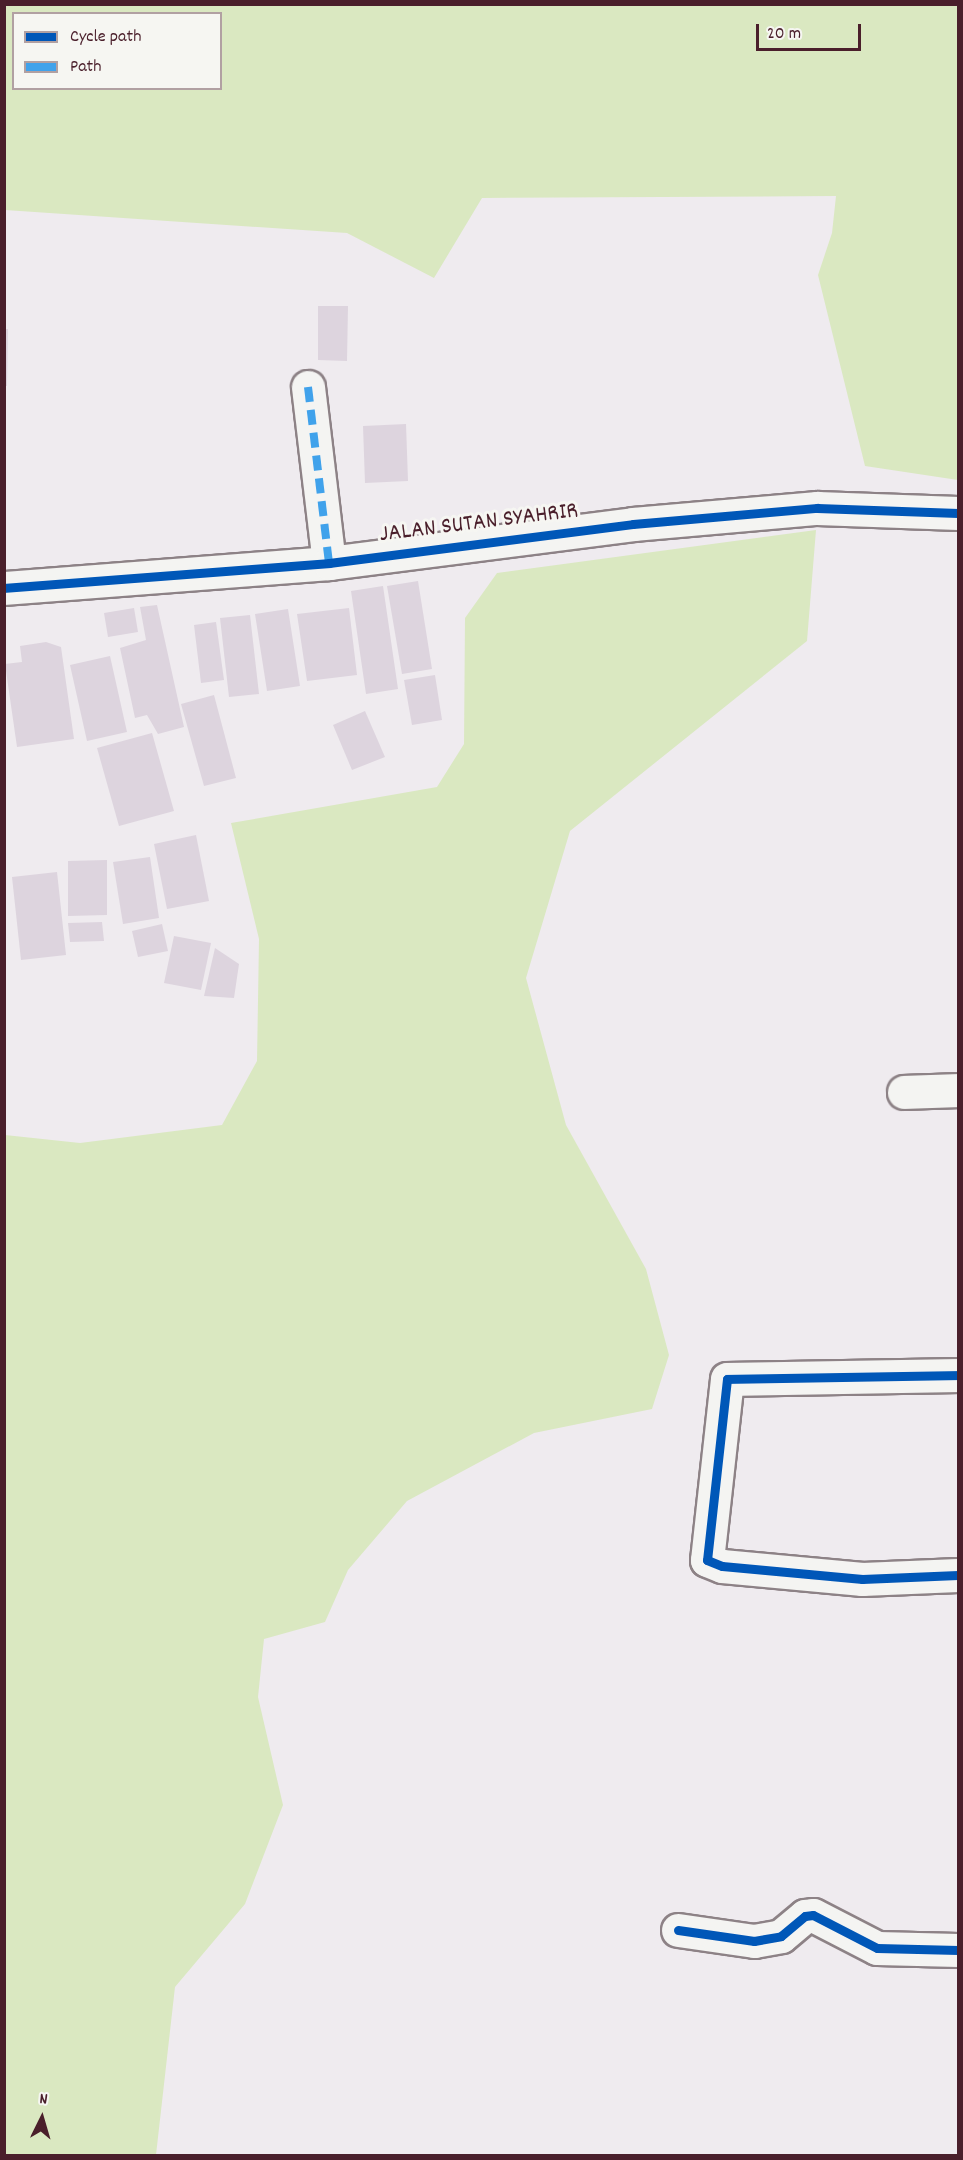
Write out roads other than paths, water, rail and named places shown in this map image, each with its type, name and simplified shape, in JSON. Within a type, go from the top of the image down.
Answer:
[{"type":"street","points":[[308,387],[329,563]]},
{"type":"street","name":"JALAN SUTAN SYAHRIR","points":[[4,588],[329,563],[633,524],[817,508],[958,513]]},
{"type":"street","points":[[904,1092],[958,1090]]},
{"type":"street","points":[[958,1375],[738,1380],[711,1500],[713,1564],[862,1579],[958,1575]]},
{"type":"street","points":[[678,1930],[754,1941],[781,1935],[804,1917],[813,1916],[877,1948],[958,1950]]}]
